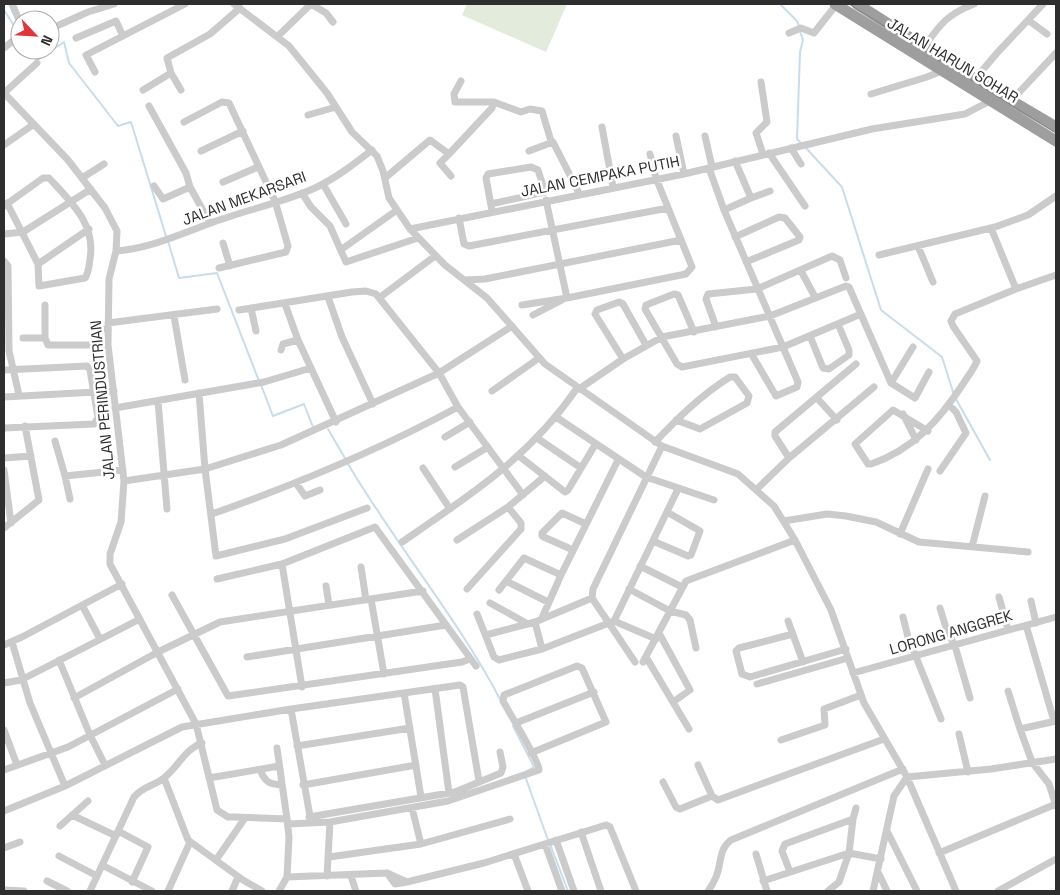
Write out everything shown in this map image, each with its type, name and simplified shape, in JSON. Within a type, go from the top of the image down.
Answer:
[{"type":"highway","name":"JALAN HARUN SOHAR","points":[[835,4],[1056,141]]},
{"type":"highway","name":"JALAN HARUN SOHAR","points":[[857,4],[1011,101],[1056,127]]},
{"type":"street","points":[[86,4],[88,12]]},
{"type":"street","points":[[60,25],[88,12],[114,4]]},
{"type":"street","points":[[96,72],[86,55],[185,4]]},
{"type":"street","points":[[278,36],[311,4],[326,13],[333,22]]},
{"type":"street","points":[[789,33],[799,28],[814,33],[835,4]]},
{"type":"street","points":[[925,46],[946,18],[953,12],[974,4]]},
{"type":"street","points":[[976,79],[1043,4]]},
{"type":"street","points":[[181,90],[171,73],[167,58],[210,34],[237,6],[278,36],[313,75],[352,132],[379,159],[389,198],[410,229],[435,256],[472,286],[512,326],[539,358],[578,388],[659,444],[729,469],[757,489],[774,506],[795,540],[831,610],[846,649],[860,695],[907,777],[956,891]]},
{"type":"street","points":[[1028,20],[1047,34]]},
{"type":"street","points":[[76,38],[116,21],[123,36]]},
{"type":"street","points":[[1011,101],[1056,53]]},
{"type":"street","points":[[4,93],[37,63]]},
{"type":"street","points":[[871,94],[942,71]]},
{"type":"street","points":[[143,90],[171,73]]},
{"type":"street","points":[[461,81],[454,94],[454,102],[494,102],[521,112],[526,112],[530,109],[542,111],[552,141],[579,193]]},
{"type":"street","points":[[761,82],[767,122],[756,133],[766,154],[805,206]]},
{"type":"street","name":"JALAN PERINDUSTRIAN","points":[[4,93],[82,178],[112,218],[117,231],[116,251],[108,279],[108,345],[124,481],[121,522],[110,558],[110,564],[196,724],[217,810],[228,816],[245,818]]},
{"type":"street","name":"JALAN CEMPAKA PUTIH","points":[[410,229],[459,218],[491,208],[546,200],[684,174],[872,129],[965,114],[992,100]]},
{"type":"street","points":[[184,122],[225,101],[229,103],[275,202],[288,246],[286,252],[219,268]]},
{"type":"street","points":[[451,176],[440,163],[492,108],[494,102]]},
{"type":"street","points":[[149,106],[186,173],[190,187],[210,223]]},
{"type":"street","points":[[308,115],[336,107]]},
{"type":"street","points":[[4,145],[34,124]]},
{"type":"street","points":[[602,127],[613,187]]},
{"type":"street","points":[[201,151],[243,131]]},
{"type":"street","points":[[676,136],[684,174]]},
{"type":"street","points":[[705,136],[710,168],[724,210],[783,347],[798,384],[797,387],[780,396],[776,396],[752,355]]},
{"type":"street","points":[[385,178],[430,140],[449,154]]},
{"type":"street","points":[[529,151],[552,141]]},
{"type":"street","points":[[793,147],[801,164]]},
{"type":"street","name":"JALAN MEKARSARI","points":[[116,251],[138,249],[168,241],[210,223],[302,193],[323,184],[372,150]]},
{"type":"street","points":[[522,305],[686,274],[692,267],[656,178],[650,154]]},
{"type":"street","points":[[735,161],[751,198]]},
{"type":"street","points":[[82,178],[104,164]]},
{"type":"street","points":[[223,182],[258,167]]},
{"type":"street","points":[[531,167],[538,170],[545,192],[491,208],[486,178],[488,174],[531,167]]},
{"type":"street","points":[[47,177],[71,202],[89,229],[92,241],[85,278],[41,287],[38,284],[38,264],[23,232],[5,204],[47,177]]},
{"type":"street","points":[[323,184],[346,224]]},
{"type":"street","points":[[154,186],[159,197],[163,199],[190,187]]},
{"type":"street","points":[[4,234],[23,232],[91,189]]},
{"type":"street","points":[[724,210],[770,191]]},
{"type":"street","points":[[302,193],[311,207],[330,226],[346,261],[349,263],[418,238]]},
{"type":"street","points":[[879,254],[991,228],[1028,215],[1056,196]]},
{"type":"street","points":[[546,200],[567,298]]},
{"type":"street","points":[[459,218],[464,244],[469,246],[668,208]]},
{"type":"street","points":[[342,249],[397,210]]},
{"type":"street","points":[[735,237],[779,217],[785,218],[800,237],[799,240],[746,262]]},
{"type":"street","points":[[991,228],[1016,288]]},
{"type":"street","points":[[38,264],[89,229]]},
{"type":"street","points":[[465,280],[481,280],[681,240]]},
{"type":"street","points":[[223,243],[230,266]]},
{"type":"street","points":[[918,246],[933,282]]},
{"type":"street","points":[[379,298],[435,256]]},
{"type":"street","points":[[716,327],[706,299],[708,294],[757,289],[834,256],[840,260],[846,278]]},
{"type":"street","points":[[4,260],[8,266],[6,351],[19,395]]},
{"type":"street","points":[[801,271],[815,297]]},
{"type":"street","points":[[928,431],[903,414],[893,410],[856,442],[855,446],[871,464],[916,440],[928,431],[950,404],[977,361],[953,326],[951,321],[955,314],[1016,288],[1056,275]]},
{"type":"street","points":[[472,286],[481,280]]},
{"type":"street","points":[[402,542],[450,509],[519,456],[556,417],[578,388],[662,337],[770,316],[815,297],[848,286],[891,383],[915,398],[929,372]]},
{"type":"street","points":[[239,310],[366,292],[376,294],[439,373],[458,407],[523,495]]},
{"type":"street","points":[[694,332],[678,295],[674,294],[646,305],[645,309],[677,364],[682,367],[752,355],[783,347],[861,314]]},
{"type":"street","points":[[328,297],[339,329],[373,404]]},
{"type":"street","points":[[533,316],[567,298]]},
{"type":"street","points":[[623,359],[595,314],[597,310],[619,302],[623,304],[646,345]]},
{"type":"street","points":[[45,304],[45,343],[50,346],[108,345]]},
{"type":"street","points":[[285,304],[298,340],[336,422]]},
{"type":"street","points":[[251,308],[256,331]]},
{"type":"street","points":[[96,329],[217,309]]},
{"type":"street","points":[[174,316],[185,380]]},
{"type":"street","points":[[810,336],[823,368],[829,369],[849,355],[849,350],[838,324]]},
{"type":"street","points":[[124,481],[205,468],[281,445],[336,422],[439,373],[512,326]]},
{"type":"street","points":[[23,338],[45,338]]},
{"type":"street","points":[[281,350],[283,344],[298,340]]},
{"type":"street","points":[[891,383],[913,347]]},
{"type":"street","points":[[492,391],[539,358]]},
{"type":"street","points":[[789,458],[775,436],[775,432],[856,364]]},
{"type":"street","points":[[4,370],[87,366],[90,370],[98,418],[96,423],[4,428]]},
{"type":"street","points":[[115,408],[260,383],[311,368]]},
{"type":"street","points":[[676,420],[700,429],[747,403],[749,396],[735,377],[730,377],[703,394],[676,420],[659,444],[646,477],[594,585],[592,598],[673,702],[689,729]]},
{"type":"street","points":[[757,489],[789,458],[837,420],[874,387]]},
{"type":"street","points":[[4,396],[114,391]]},
{"type":"street","points":[[199,393],[205,468],[217,556],[285,538],[367,508]]},
{"type":"street","points":[[817,398],[837,420]]},
{"type":"street","points":[[158,401],[167,509]]},
{"type":"street","points":[[940,471],[966,433],[950,404]]},
{"type":"street","points":[[212,514],[347,462],[458,407]]},
{"type":"street","points":[[903,414],[916,440]]},
{"type":"street","points":[[556,417],[595,445],[646,477],[714,500]]},
{"type":"street","points":[[445,438],[470,422]]},
{"type":"street","points":[[4,528],[39,500],[25,426]]},
{"type":"street","points":[[537,438],[580,468]]},
{"type":"street","points":[[55,440],[70,499]]},
{"type":"street","points":[[519,456],[566,492],[595,445]]},
{"type":"street","points":[[455,467],[488,447]]},
{"type":"street","points":[[4,458],[31,456]]},
{"type":"street","points":[[542,618],[560,576],[618,460]]},
{"type":"street","points":[[423,468],[450,509]]},
{"type":"street","points":[[900,534],[928,469]]},
{"type":"street","points":[[4,470],[11,523]]},
{"type":"street","points":[[65,476],[123,470]]},
{"type":"street","points":[[457,540],[508,507],[545,476]]},
{"type":"street","points":[[296,483],[305,496],[320,490]]},
{"type":"street","points":[[611,622],[629,590],[678,489]]},
{"type":"street","points":[[972,547],[985,496]]},
{"type":"street","points":[[467,589],[521,528],[521,523],[508,507]]},
{"type":"street","points":[[653,540],[688,556],[691,555],[700,531],[666,512]]},
{"type":"street","points":[[573,550],[542,536],[542,533],[562,513],[586,524]]},
{"type":"street","points":[[784,522],[827,514],[839,515],[876,522],[919,542],[1028,552]]},
{"type":"street","points":[[217,579],[282,564],[375,527],[476,666]]},
{"type":"street","points":[[642,661],[682,587],[690,578],[795,540]]},
{"type":"street","points":[[500,590],[524,558],[560,576]]},
{"type":"street","points":[[282,564],[302,686]]},
{"type":"street","points":[[640,566],[682,587]]},
{"type":"street","points":[[361,567],[378,636],[384,674]]},
{"type":"street","points":[[506,581],[548,602]]},
{"type":"street","points":[[4,645],[122,584]]},
{"type":"street","points":[[326,586],[329,605]]},
{"type":"street","points":[[629,590],[689,617],[696,648]]},
{"type":"street","points":[[74,698],[158,652],[220,622],[423,591]]},
{"type":"street","points":[[172,595],[192,635],[228,696],[384,674],[462,662],[470,659]]},
{"type":"street","points":[[999,597],[1008,630]]},
{"type":"street","points":[[486,636],[531,623],[592,598]]},
{"type":"street","points":[[1031,601],[1036,623]]},
{"type":"street","points":[[490,603],[531,623],[542,649]]},
{"type":"street","points":[[82,606],[100,639]]},
{"type":"street","points":[[940,608],[947,631],[955,646],[970,698]]},
{"type":"street","points":[[477,614],[494,657],[499,660],[542,649],[611,622],[657,636],[690,690],[673,702]]},
{"type":"street","points":[[903,617],[908,637],[940,719]]},
{"type":"street","name":"LORONG ANGGREK","points":[[853,673],[1056,617]]},
{"type":"street","points":[[4,683],[22,680],[140,619]]},
{"type":"street","points":[[788,621],[803,662]]},
{"type":"street","points":[[247,657],[446,625]]},
{"type":"street","points":[[1020,730],[1055,721],[1026,625]]},
{"type":"street","points":[[793,634],[738,648],[736,651],[742,674],[750,677],[846,649]]},
{"type":"street","points":[[12,642],[22,680],[65,786]]},
{"type":"street","points":[[757,684],[848,658]]},
{"type":"street","points":[[59,660],[90,735],[105,765]]},
{"type":"street","points":[[216,860],[245,818],[330,822],[448,801],[526,775],[540,768],[531,753],[503,699],[504,695],[577,666],[584,671],[607,718],[605,724],[531,753]]},
{"type":"street","points":[[4,811],[65,786],[182,727],[291,709],[460,685],[463,687],[479,781]]},
{"type":"street","points":[[4,770],[51,753],[90,735],[178,689]]},
{"type":"street","points":[[435,689],[449,793]]},
{"type":"street","points":[[939,853],[1056,805],[1049,784],[1032,762],[1008,691]]},
{"type":"street","points":[[516,723],[594,692]]},
{"type":"street","points":[[404,693],[421,797]]},
{"type":"street","points":[[781,740],[825,726],[824,709],[860,695]]},
{"type":"street","points":[[291,709],[310,820]]},
{"type":"street","points":[[297,746],[410,728]]},
{"type":"street","points":[[4,730],[17,765]]},
{"type":"street","points":[[959,734],[968,772]]},
{"type":"street","points":[[698,765],[712,796],[718,800],[884,739]]},
{"type":"street","points":[[90,891],[134,797],[140,789],[164,778],[180,763],[189,750],[202,743]]},
{"type":"street","points":[[277,748],[281,785],[288,821],[287,877],[279,891]]},
{"type":"street","points":[[310,820],[449,793],[502,773],[503,767],[500,752]]},
{"type":"street","points":[[907,777],[968,772],[1056,759]]},
{"type":"street","points":[[304,785],[416,764]]},
{"type":"street","points":[[209,778],[279,766]]},
{"type":"street","points":[[260,770],[265,781],[281,785]]},
{"type":"street","points":[[708,891],[717,876],[720,854],[724,845],[731,840],[903,770]]},
{"type":"street","points":[[873,891],[894,796],[907,777]]},
{"type":"street","points":[[164,778],[185,834],[190,842],[238,877],[262,891]]},
{"type":"street","points":[[663,782],[678,809],[712,796]]},
{"type":"street","points":[[60,826],[88,801]]},
{"type":"street","points":[[412,808],[421,844]]},
{"type":"street","points":[[828,891],[839,882],[849,853],[856,808]]},
{"type":"street","points":[[72,816],[148,847],[132,882]]},
{"type":"street","points":[[329,857],[421,844],[510,819]]},
{"type":"street","points":[[790,872],[782,851],[785,844],[853,819]]},
{"type":"street","points":[[328,876],[330,822]]},
{"type":"street","points":[[287,877],[351,876],[387,873],[407,882],[484,864],[603,826],[610,827],[636,891]]},
{"type":"street","points":[[887,831],[917,891]]},
{"type":"street","points":[[581,832],[601,891]]},
{"type":"street","points":[[4,848],[20,842]]},
{"type":"street","points":[[168,891],[190,842]]},
{"type":"street","points":[[551,842],[562,891]]},
{"type":"street","points":[[551,842],[574,891]]},
{"type":"street","points":[[763,881],[849,853],[881,859]]},
{"type":"street","points":[[514,854],[528,891]]},
{"type":"street","points":[[756,854],[766,891]]},
{"type":"street","points":[[59,856],[97,876]]},
{"type":"street","points":[[998,891],[1056,859]]},
{"type":"street","points":[[102,865],[152,891]]},
{"type":"street","points":[[878,871],[887,891]]},
{"type":"street","points":[[351,876],[356,891]]},
{"type":"street","points":[[232,891],[238,877]]},
{"type":"street","points":[[47,881],[67,891]]},
{"type":"street","points":[[4,890],[23,891]]},
{"type":"green space","points":[[467,4],[567,4],[546,52],[462,15]]},
{"type":"waterway","points":[[780,4],[797,21],[799,26]]},
{"type":"waterway","points":[[4,10],[10,19]]},
{"type":"waterway","points":[[800,31],[803,40],[800,52],[797,139],[802,144]]},
{"type":"waterway","points":[[60,45],[64,42],[69,63],[118,126],[131,122],[166,236]]},
{"type":"waterway","points":[[805,147],[842,187],[881,310],[942,357],[954,395]]},
{"type":"waterway","points":[[168,241],[179,278],[217,273],[259,381]]},
{"type":"waterway","points":[[261,385],[273,416],[304,404],[313,427]]},
{"type":"waterway","points":[[956,399],[990,460]]},
{"type":"waterway","points":[[328,429],[346,460]]},
{"type":"waterway","points":[[348,464],[446,610],[501,701]]},
{"type":"waterway","points":[[513,726],[534,767],[527,771]]},
{"type":"waterway","points":[[525,776],[548,840]]},
{"type":"waterway","points":[[550,844],[568,891]]},
{"type":"tram line","points":[[849,4],[1056,133]]}]
